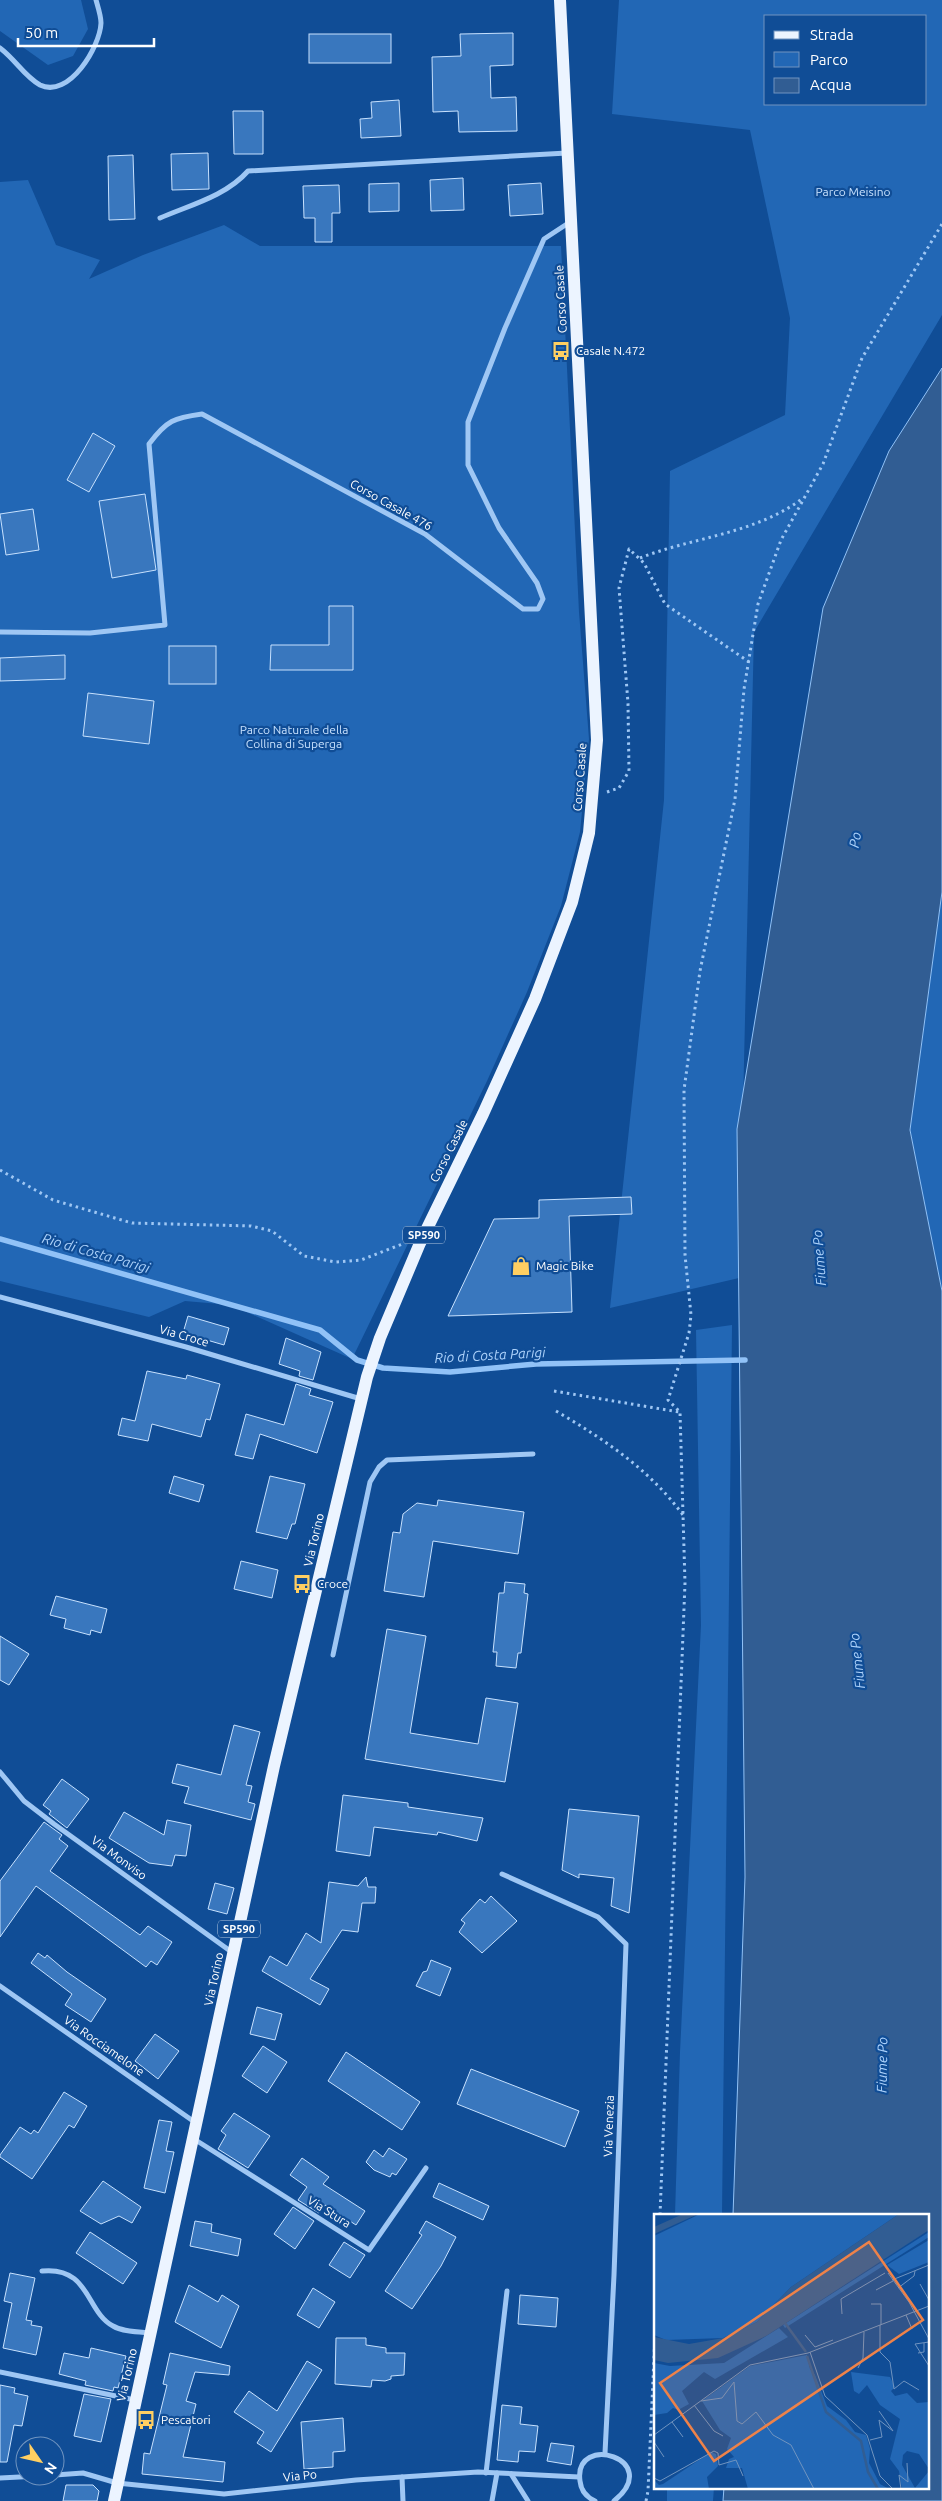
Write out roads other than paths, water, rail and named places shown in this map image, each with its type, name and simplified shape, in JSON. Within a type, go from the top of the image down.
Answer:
[{"type":"main road","name":"Corso Casale","points":[[367,1377],[420,1243],[483,1114],[535,1000],[572,902],[589,833],[597,740],[560,0]]},
{"type":"main road","name":"Via Torino","points":[[114,2501],[274,1766],[367,1377]]},
{"type":"street","points":[[0,48],[42,86],[61,85],[74,76],[87,60],[96,43],[101,23],[96,0]]},
{"type":"street","points":[[160,218],[224,191],[239,181],[248,171],[568,153]]},
{"type":"street","name":"Corso Casale 476","points":[[0,632],[90,633],[165,625],[150,444],[161,428],[175,418],[202,414],[425,534],[523,609],[538,609],[543,599],[537,583],[499,528],[468,465],[468,422],[505,328],[544,239],[571,222]]},
{"type":"street","name":"Via Croce","points":[[0,1297],[186,1347],[361,1399]]},
{"type":"street","points":[[431,1458],[432,1451]]},
{"type":"street","points":[[333,1654],[370,1482],[379,1466],[387,1460],[533,1454]]},
{"type":"street","points":[[318,1582],[347,1587]]},
{"type":"street","name":"Via Monviso","points":[[0,1772],[24,1801],[233,1953]]},
{"type":"street","name":"Via Venezia","points":[[502,1874],[598,1917],[626,1944],[614,2275],[605,2453]]},
{"type":"street","name":"Via Rocciamelone","points":[[0,1986],[197,2123]]},
{"type":"street","name":"Via Stura","points":[[193,2139],[369,2250],[426,2168]]},
{"type":"street","points":[[42,2271],[56,2269],[79,2283],[88,2292],[105,2321],[114,2327],[151,2333]]},
{"type":"street","points":[[486,2473],[507,2291]]},
{"type":"street","points":[[0,2372],[136,2400]]},
{"type":"street","points":[[595,2501],[588,2498],[580,2487],[579,2477],[584,2464],[594,2455],[605,2453],[617,2457],[624,2463],[629,2473],[625,2492],[614,2501]]},
{"type":"street","name":"Via Po","points":[[65,2475],[83,2474],[117,2483],[224,2494],[402,2477],[486,2473],[579,2477]]},
{"type":"street","points":[[492,2501],[497,2473]]},
{"type":"street","points":[[511,2474],[528,2501]]},
{"type":"street","points":[[0,2478],[15,2477]]},
{"type":"street","points":[[402,2477],[403,2501]]},
{"type":"water","points":[[942,368],[942,892],[910,1130],[942,1291],[942,2501],[723,2501],[724,2488],[930,2488],[930,2214],[733,2214],[745,1877],[737,1129],[823,608],[889,451]]},
{"type":"waterway","name":"Rio di Costa Parigi","points":[[0,1239],[320,1330],[357,1360],[383,1368],[450,1372],[536,1364],[745,1360]]},
{"type":"place","name":"Casale N.472","points":[[561,351]]},
{"type":"place","name":"Magic Bike","points":[[521,1266]]},
{"type":"place","name":"Croce","points":[[302,1584]]},
{"type":"place","name":"Pescatori","points":[[146,2420]]},
{"type":"park label","name":"Parco Meisino","points":[[853,192]]},
{"type":"park label","name":"Parco Naturale della Collina di Superga","points":[[294,737]]},
{"type":"water label","name":"Po","points":[[855,840]]},
{"type":"water label","name":"Fiume Po","points":[[819,1258]]},
{"type":"water label","name":"Fiume Po","points":[[857,1661]]},
{"type":"water label","name":"Fiume Po","points":[[882,2065]]}]
